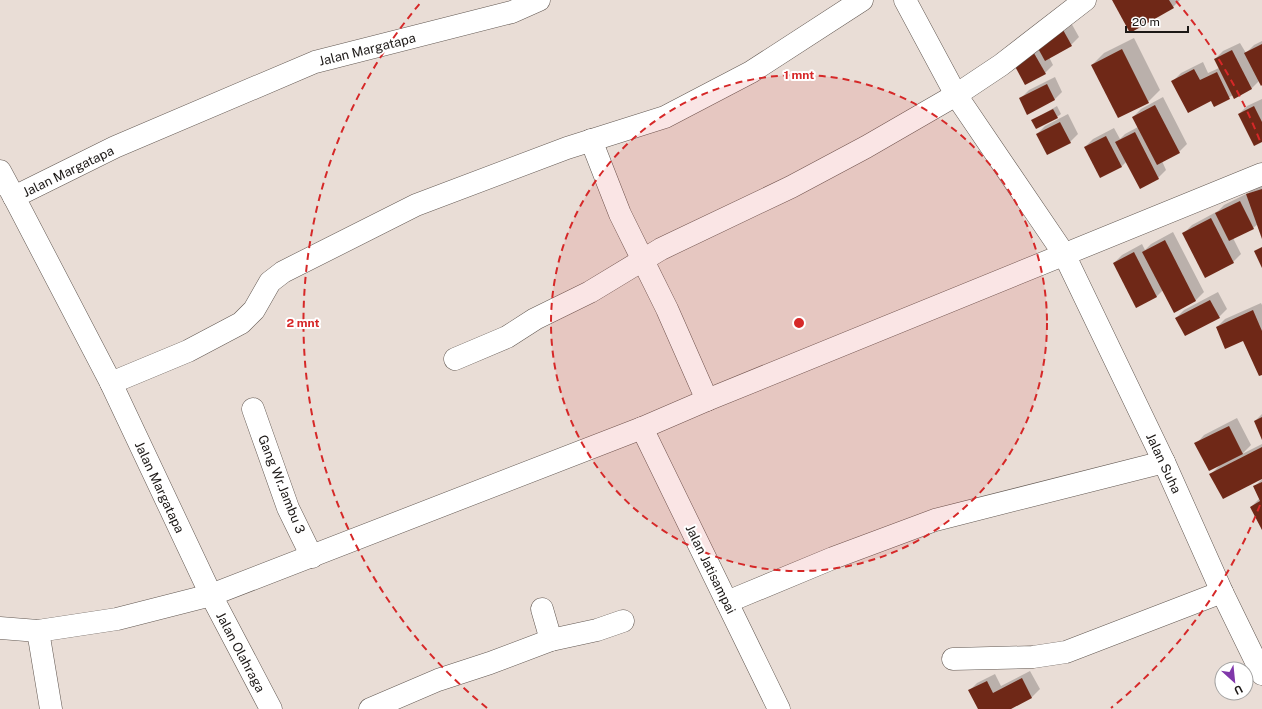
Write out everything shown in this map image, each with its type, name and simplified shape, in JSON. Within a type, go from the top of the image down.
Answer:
[{"type":"street","name":"Jalan Margatapa","points":[[211,595],[111,383],[14,197],[114,148],[315,62],[512,12],[539,0]]},
{"type":"street","points":[[111,383],[188,352],[241,324],[254,310],[270,282],[283,272],[416,205],[591,140],[665,117],[751,72],[862,0]]},
{"type":"street","name":"Jalan Suha","points":[[905,0],[956,95],[1064,254],[1164,462],[1222,592],[1262,674]]},
{"type":"street","points":[[455,359],[507,336],[535,319],[590,292],[661,249],[792,186],[956,95],[1001,65],[1085,0]]},
{"type":"street","points":[[591,140],[620,214],[667,309],[707,400]]},
{"type":"street","points":[[0,171],[14,197]]},
{"type":"street","points":[[0,628],[38,631],[117,619],[211,595],[642,428],[707,400],[1262,174]]},
{"type":"street","name":"Gang Wr.Jambu 3","points":[[253,410],[288,508],[312,557]]},
{"type":"street","name":"Jalan Jatisampai","points":[[642,428],[779,709]]},
{"type":"street","points":[[727,602],[833,558],[935,520],[1164,462]]},
{"type":"street","points":[[953,660],[1033,657],[1066,652],[1222,592]]},
{"type":"street","name":"Jalan Olahraga","points":[[211,595],[271,709]]},
{"type":"street","points":[[542,609],[551,640]]},
{"type":"street","points":[[370,709],[438,680],[490,663],[551,640],[597,630],[623,621]]},
{"type":"street","points":[[38,631],[51,709]]},
{"type":"building","points":[[1112,0],[1169,0],[1174,8],[1130,33]]},
{"type":"building","points":[[1062,28],[1072,46],[1045,61],[1035,43]]},
{"type":"building","points":[[1262,44],[1262,85],[1261,86],[1244,53]]},
{"type":"building","points":[[1031,48],[1046,74],[1025,85],[1011,59]]},
{"type":"building","points":[[1122,49],[1149,103],[1118,118],[1091,65]]},
{"type":"building","points":[[1232,50],[1252,89],[1234,99],[1214,59]]},
{"type":"building","points":[[1194,69],[1200,80],[1217,72],[1230,99],[1214,107],[1211,101],[1188,113],[1171,81]]},
{"type":"building","points":[[1047,84],[1055,100],[1027,115],[1019,98]]},
{"type":"building","points":[[1155,105],[1180,153],[1157,165],[1132,117]]},
{"type":"building","points":[[1254,106],[1262,122],[1262,142],[1254,146],[1238,114]]},
{"type":"building","points":[[1053,109],[1058,118],[1036,129],[1031,120]]},
{"type":"building","points":[[1060,122],[1071,143],[1047,155],[1036,134]]},
{"type":"building","points":[[1135,132],[1159,179],[1140,189],[1115,142]]},
{"type":"building","points":[[1106,136],[1122,167],[1100,178],[1084,147]]},
{"type":"building","points":[[1262,189],[1262,239],[1246,194]]},
{"type":"building","points":[[1240,201],[1254,229],[1229,241],[1215,213]]},
{"type":"building","points":[[1211,218],[1234,263],[1205,278],[1182,233]]},
{"type":"building","points":[[1165,240],[1196,301],[1174,313],[1142,252]]},
{"type":"building","points":[[1262,247],[1262,268],[1254,251]]},
{"type":"building","points":[[1134,252],[1157,297],[1136,308],[1113,263]]},
{"type":"building","points":[[1210,300],[1220,318],[1185,336],[1175,318]]},
{"type":"building","points":[[1253,310],[1262,331],[1262,375],[1259,376],[1243,341],[1225,349],[1216,327]]},
{"type":"building","points":[[1262,417],[1262,440],[1254,421]]},
{"type":"building","points":[[1229,426],[1243,454],[1209,471],[1194,443]]},
{"type":"building","points":[[1262,447],[1262,479],[1223,499],[1209,474]]},
{"type":"building","points":[[1262,482],[1262,530],[1250,507],[1260,501],[1253,486]]},
{"type":"building","points":[[1022,678],[1032,698],[1011,709],[978,709],[968,690],[987,681],[993,693]]}]
